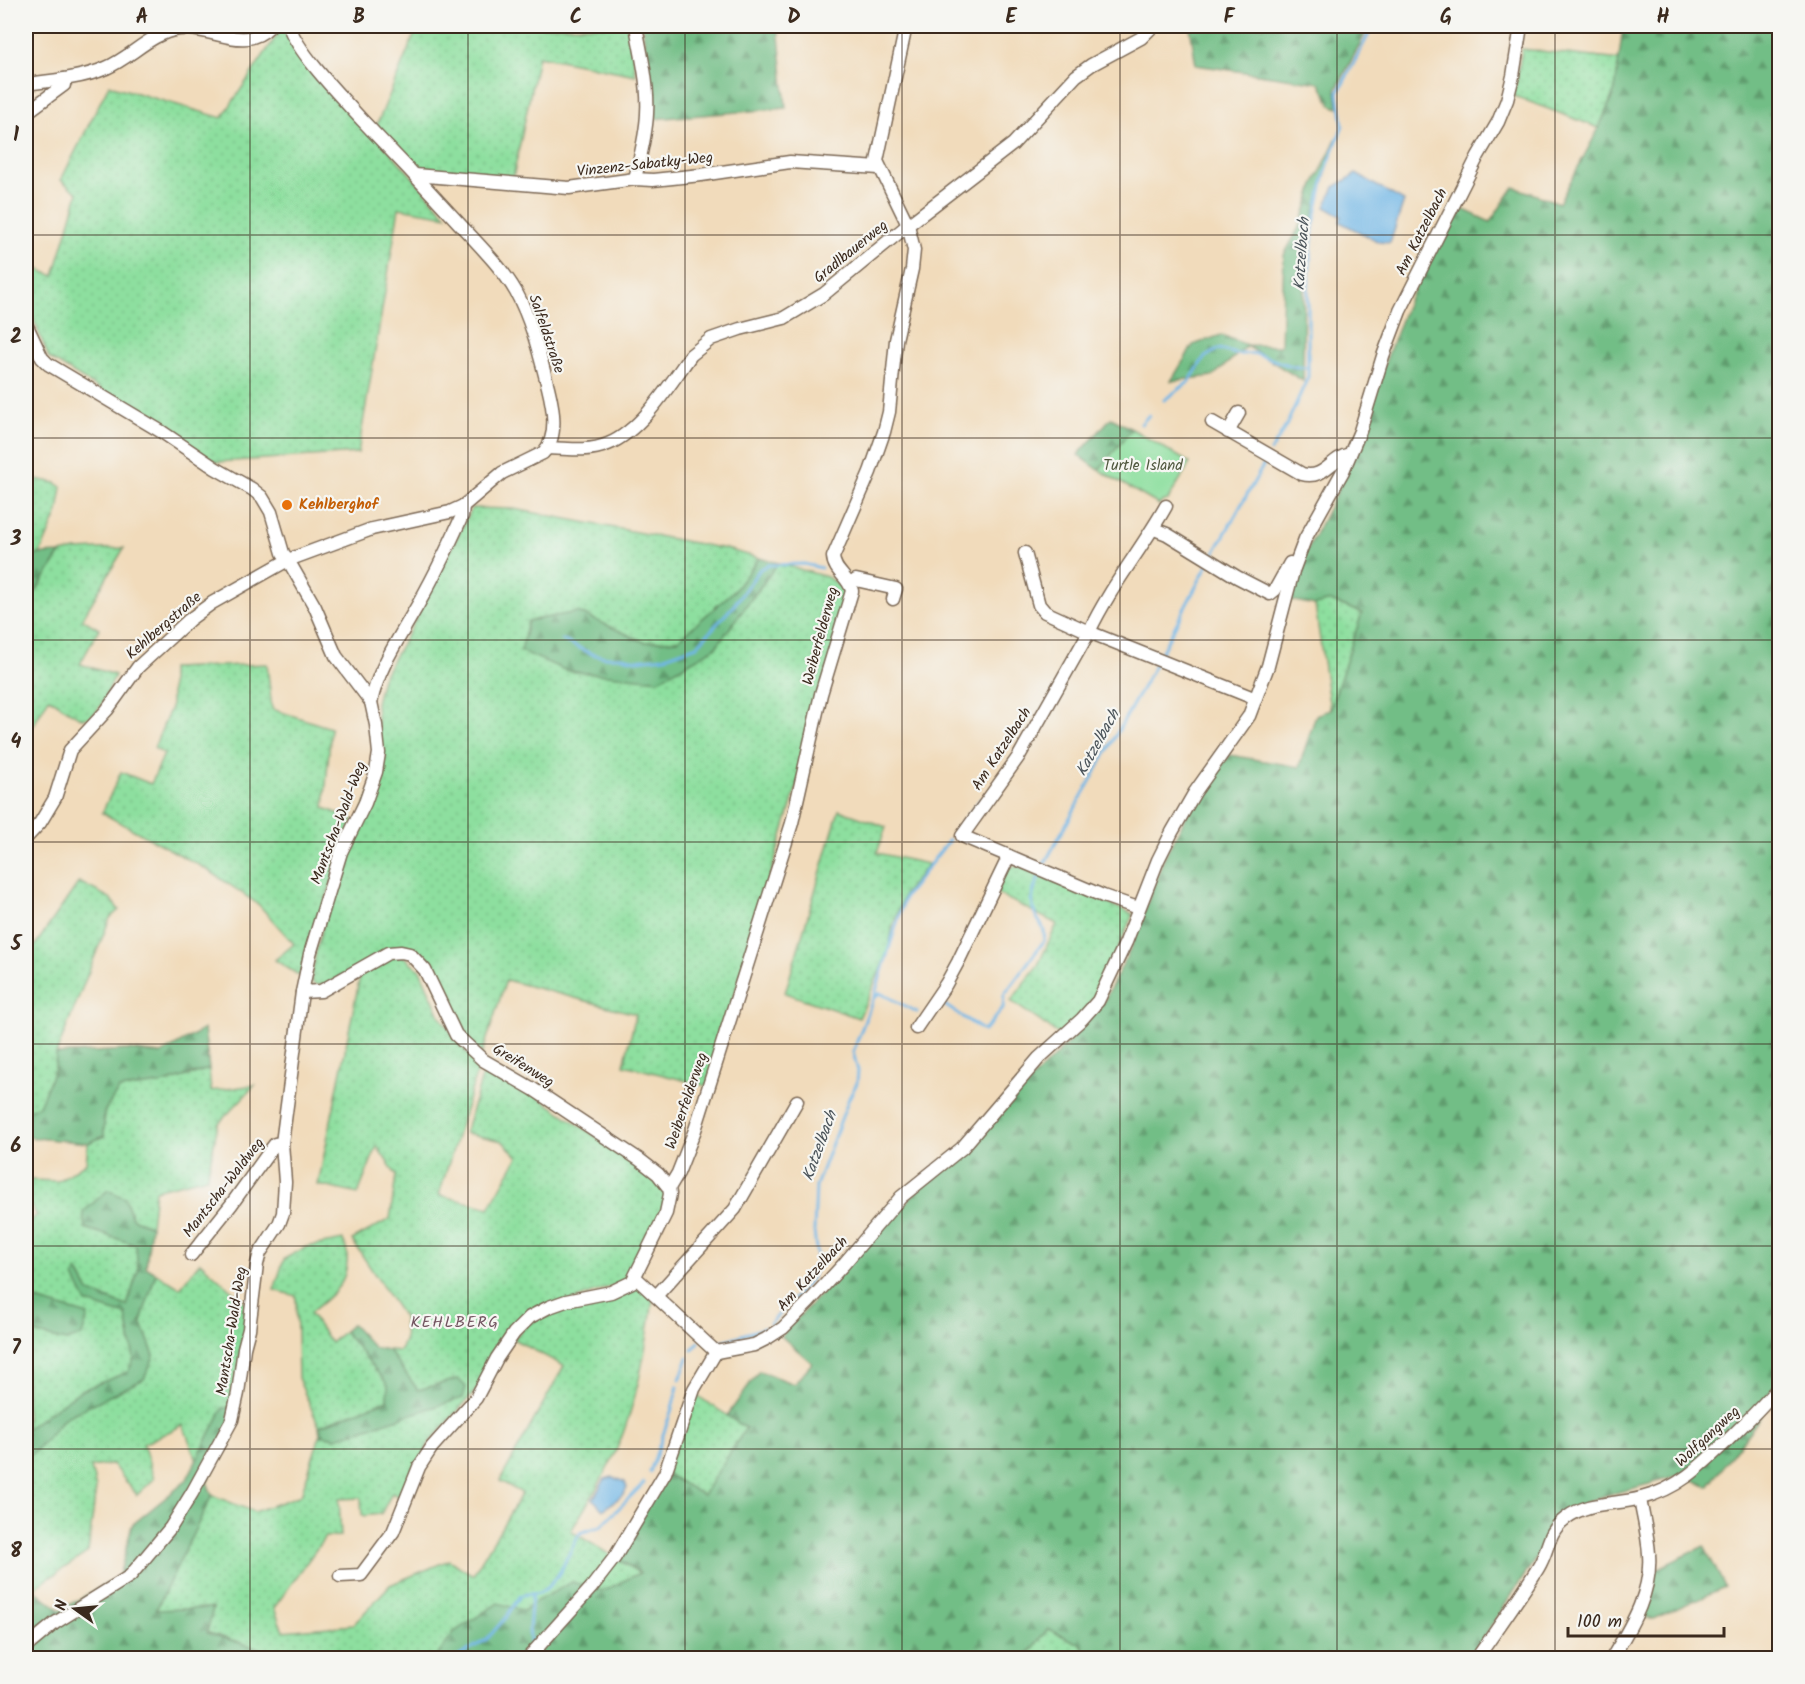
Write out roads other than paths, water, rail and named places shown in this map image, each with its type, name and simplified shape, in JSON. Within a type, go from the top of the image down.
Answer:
[{"type":"street","points":[[26,84],[64,79],[106,68],[150,40],[178,29],[250,39],[270,26]]},
{"type":"street","name":"Salfeldstraße","points":[[289,26],[298,45],[330,84],[479,245],[515,290],[542,364],[552,403],[553,424],[547,448]]},
{"type":"street","points":[[635,179],[648,111],[636,26]]},
{"type":"street","points":[[879,168],[877,161],[882,134],[906,26]]},
{"type":"street","name":"Gradlbauerweg","points":[[547,448],[578,450],[609,444],[640,420],[701,346],[711,339],[740,329],[783,318],[824,294],[908,225],[1013,144],[1076,76],[1091,65],[1141,38],[1153,26]]},
{"type":"street","name":"Am Katzelbach","points":[[716,1352],[754,1344],[783,1328],[843,1265],[901,1197],[962,1148],[1032,1066],[1098,1001],[1126,942],[1158,860],[1185,807],[1249,716],[1270,660],[1289,582],[1299,554],[1360,431],[1383,356],[1400,311],[1478,156],[1498,122],[1507,100],[1521,26]]},
{"type":"street","points":[[26,113],[64,85],[64,79]]},
{"type":"street","name":"Vinzenz-Sabatky-Weg","points":[[415,176],[569,188],[635,179],[652,180],[701,175],[790,162],[879,168]]},
{"type":"street","name":"Weiberfelderweg","points":[[669,1188],[678,1173],[694,1130],[792,823],[821,694],[852,591],[851,584],[834,565],[833,557],[870,472],[889,412],[896,340],[914,250],[908,225],[879,168]]},
{"type":"street","points":[[26,324],[42,358],[48,364],[162,432],[215,468],[252,489],[262,498],[271,512],[283,553],[288,561],[372,529],[450,512],[463,506],[502,473],[537,457],[547,448]]},
{"type":"street","points":[[1228,432],[1239,412]]},
{"type":"street","points":[[1212,422],[1297,472],[1308,476],[1317,475],[1350,454]]},
{"type":"street","name":"Mantscha-Wald-Weg","points":[[26,1647],[55,1623],[129,1576],[148,1556],[171,1527],[192,1493],[232,1420],[238,1393],[243,1348],[249,1329],[257,1264],[260,1253],[279,1224],[283,1213],[285,1182],[282,1143],[302,992],[310,954],[341,852],[365,803],[376,772],[378,743],[371,702],[375,683],[432,580],[462,516],[463,506]]},
{"type":"street","name":"Am Katzelbach","points":[[1138,908],[1103,896],[962,836],[1019,756],[1089,632],[1166,506]]},
{"type":"street","name":"Am Katzelbach","points":[[1154,529],[1167,534],[1269,594],[1275,590],[1292,558],[1299,554]]},
{"type":"street","points":[[1025,553],[1039,605],[1045,612],[1256,699]]},
{"type":"street","name":"Mantscha-Wald-Weg","points":[[288,561],[315,607],[336,656],[371,702]]},
{"type":"street","name":"Kehlbergstraße","points":[[26,838],[40,823],[55,798],[70,750],[107,710],[138,667],[189,620],[212,603],[288,561]]},
{"type":"street","points":[[851,584],[856,580],[896,589],[893,599]]},
{"type":"street","points":[[916,1028],[958,962],[1009,856]]},
{"type":"street","name":"Greifenweg","points":[[302,992],[321,991],[388,953],[410,954],[425,970],[456,1035],[486,1063],[533,1089],[621,1146],[658,1174],[669,1188]]},
{"type":"street","points":[[657,1295],[735,1209],[797,1101]]},
{"type":"street","name":"Mantscha-Waldweg","points":[[191,1255],[275,1144],[282,1143]]},
{"type":"street","points":[[340,1576],[361,1575],[393,1532],[419,1467],[432,1448],[476,1398],[497,1358],[514,1333],[530,1317],[549,1307],[610,1292],[636,1278],[666,1213],[669,1188]]},
{"type":"street","points":[[528,1659],[591,1588],[615,1557],[665,1473],[694,1389],[716,1352],[636,1278]]},
{"type":"street","name":"Wolfgangweg","points":[[1477,1659],[1540,1566],[1548,1539],[1555,1528],[1574,1513],[1590,1507],[1640,1499],[1675,1485],[1697,1469],[1763,1405],[1779,1385]]},
{"type":"street","points":[[1612,1659],[1633,1622],[1646,1591],[1650,1555],[1640,1499]]},
{"type":"water","points":[[1356,174],[1404,201],[1390,243],[1379,242],[1340,222],[1341,216],[1325,207],[1334,187]]},
{"type":"water","points":[[612,1477],[625,1482],[627,1488],[624,1494],[603,1510],[593,1499],[605,1479]]},
{"type":"waterway","name":"Katzelbach","points":[[1271,451],[1286,426],[1308,377],[1308,288],[1313,228],[1325,173],[1343,125],[1338,93],[1373,26]]},
{"type":"waterway","points":[[1164,400],[1189,382],[1204,358],[1218,349],[1237,354],[1256,354],[1288,365],[1308,368]]},
{"type":"waterway","points":[[1141,424],[1149,415]]},
{"type":"waterway","name":"Katzelbach","points":[[1212,557],[1267,459]]},
{"type":"waterway","points":[[562,640],[592,654],[605,657],[636,660],[665,657],[697,646],[734,605],[760,569],[768,565],[804,564],[821,568]]},
{"type":"waterway","name":"Katzelbach","points":[[1161,653],[1208,564]]},
{"type":"waterway","name":"Katzelbach","points":[[1043,866],[1156,663]]},
{"type":"waterway","name":"Katzelbach","points":[[960,826],[981,799]]},
{"type":"waterway","name":"Katzelbach","points":[[874,997],[905,897],[949,840]]},
{"type":"waterway","name":"Katzelbach","points":[[940,1002],[984,1031],[1003,1008],[1004,995],[1044,941],[1043,929],[1032,904],[1034,889],[1040,875]]},
{"type":"waterway","name":"Katzelbach","points":[[793,1300],[812,1277],[817,1259],[814,1231],[816,1186],[849,1098],[857,1083],[858,1071],[853,1052],[873,999],[880,993],[917,1012]]},
{"type":"waterway","name":"Katzelbach","points":[[770,1324],[785,1308]]},
{"type":"waterway","name":"Katzelbach","points":[[714,1342],[764,1328]]},
{"type":"waterway","name":"Katzelbach","points":[[692,1350],[699,1342]]},
{"type":"waterway","name":"Katzelbach","points":[[680,1379],[688,1358]]},
{"type":"waterway","name":"Katzelbach","points":[[650,1472],[678,1386]]},
{"type":"waterway","name":"Katzelbach","points":[[456,1658],[487,1639],[507,1616],[520,1596],[539,1593],[546,1589],[558,1575],[580,1533],[601,1526],[644,1483]]},
{"type":"waterway","points":[[531,1648],[529,1629],[532,1595]]},
{"type":"place","name":"Kehlberghof","points":[[287,505]]},
{"type":"district","name":"KEHLBERG","points":[[455,1322]]},
{"type":"park label","name":"Turtle Island","points":[[1143,466]]}]
